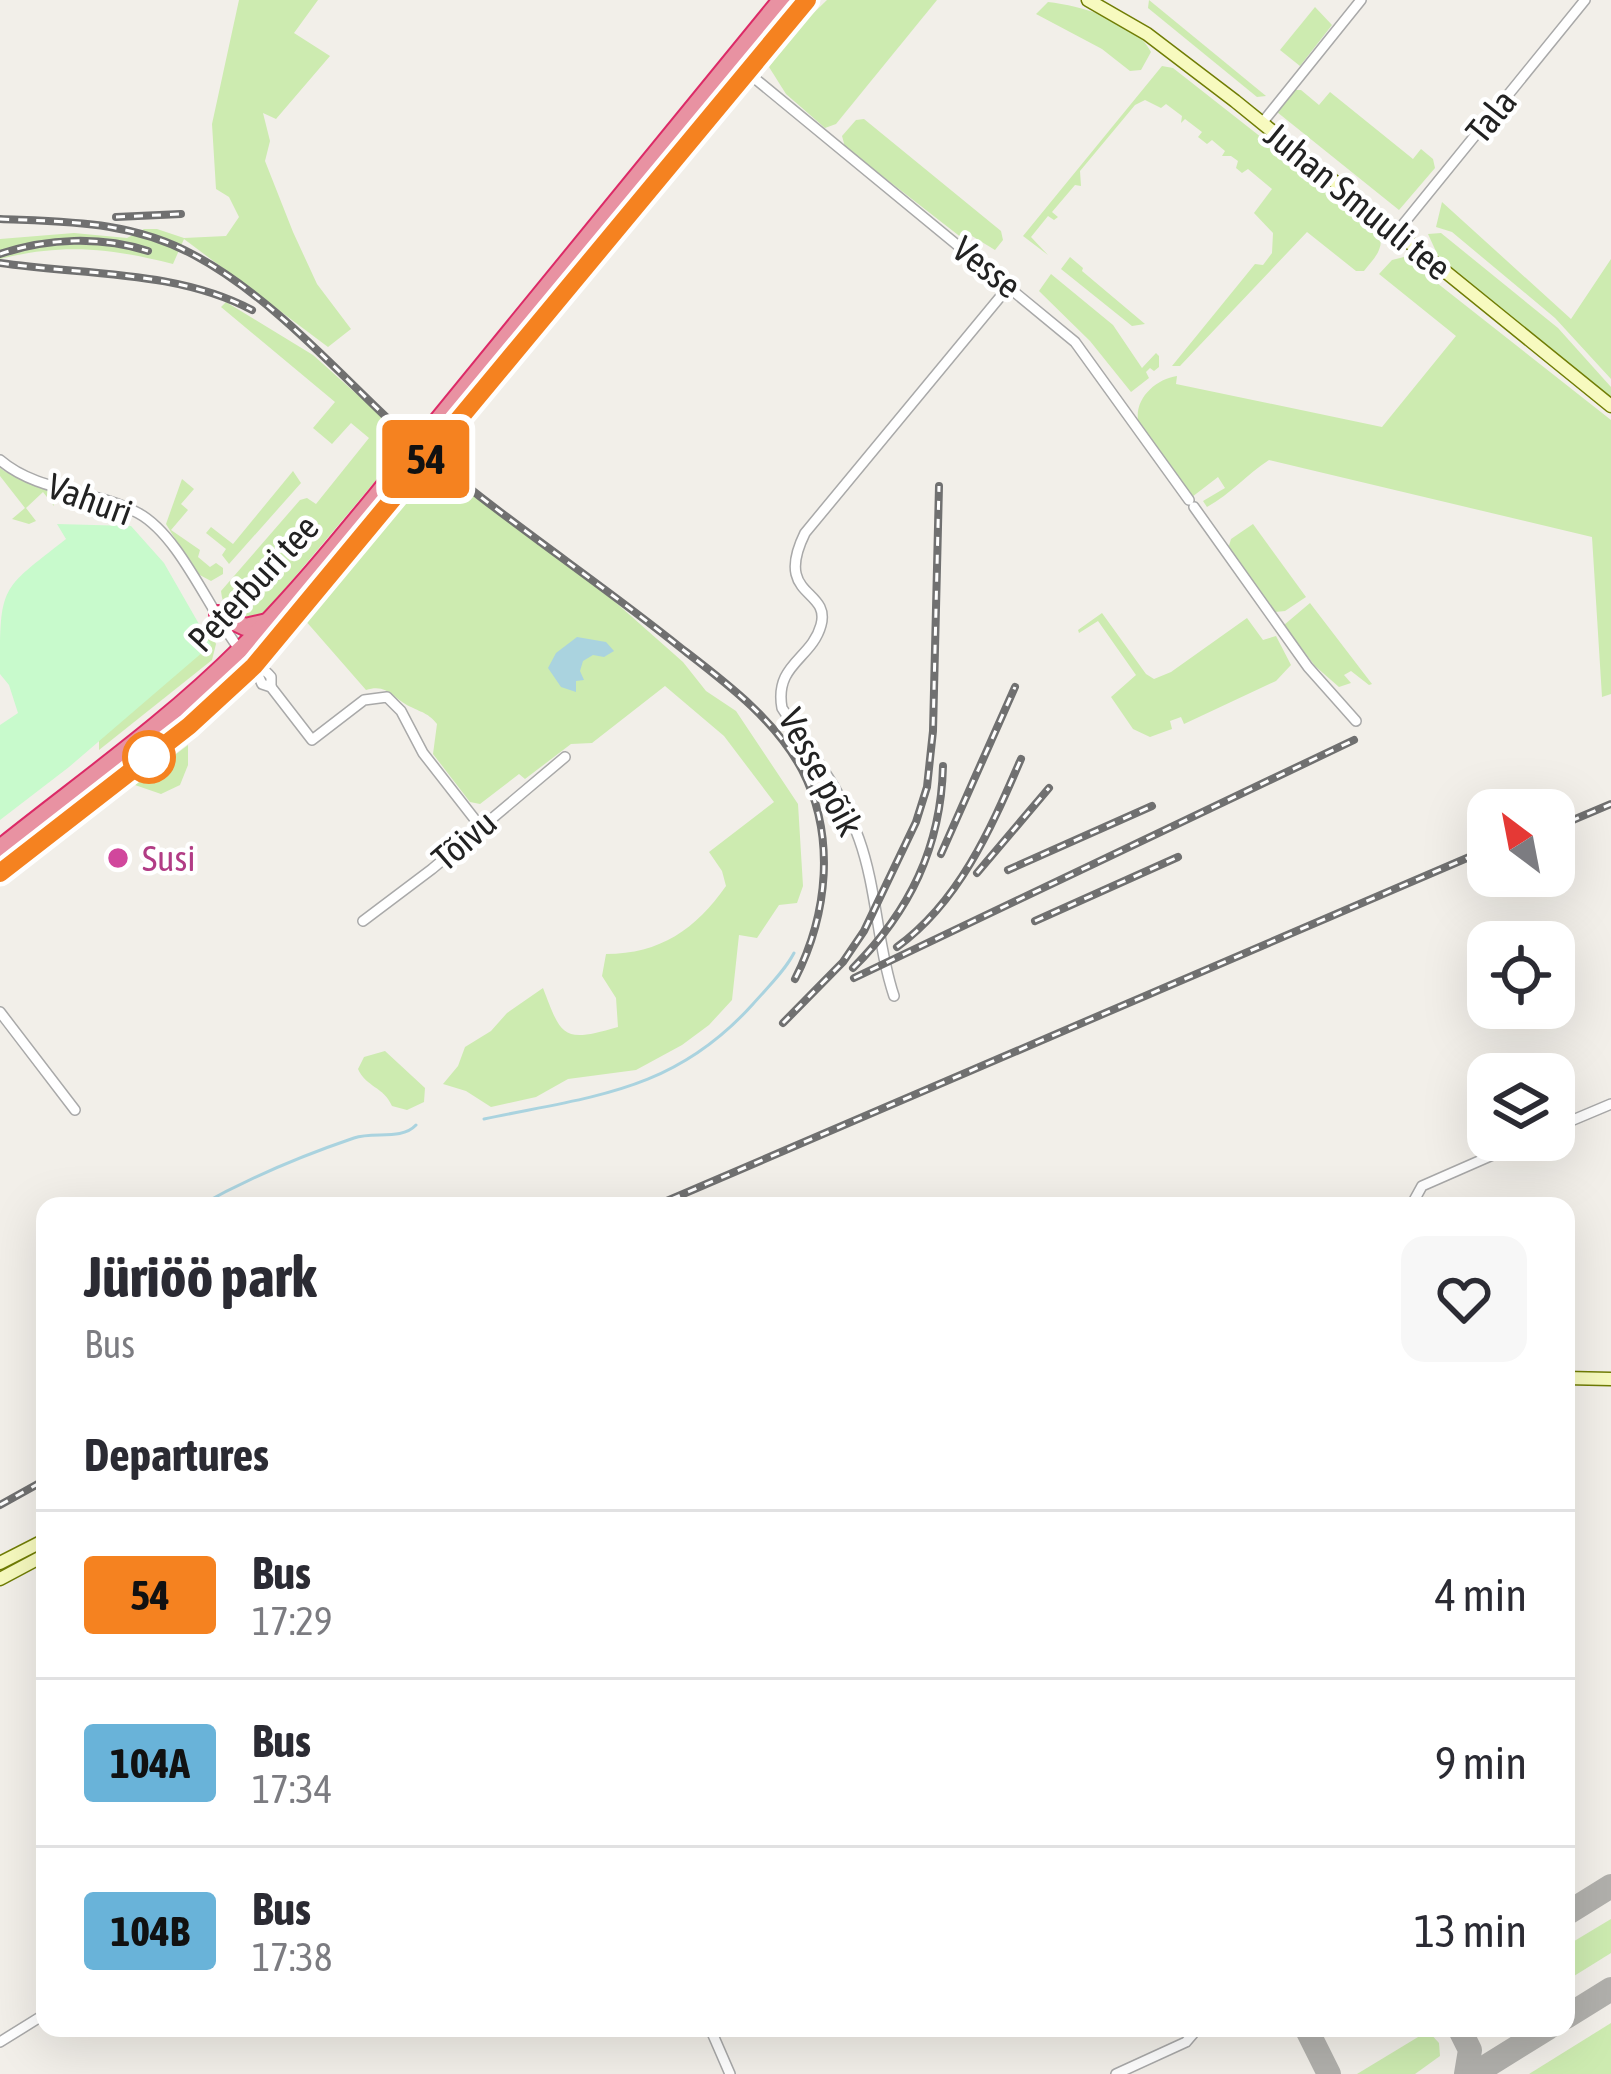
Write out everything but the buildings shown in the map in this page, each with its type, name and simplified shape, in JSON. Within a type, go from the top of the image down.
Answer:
[{"type":"highway","name":"Peterburi tee","points":[[0,873],[189,726],[254,666],[781,0]]},
{"type":"highway","name":"Peterburi tee","points":[[435,436],[807,0]]},
{"type":"highway","name":"Peterburi tee","points":[[0,848],[175,710],[240,651],[410,467]]},
{"type":"highway","points":[[218,614],[245,627],[267,622]]},
{"type":"main road","name":"Juhan Smuuli tee","points":[[1074,0],[1093,3],[1147,34],[1611,406]]},
{"type":"main road","points":[[1575,1378],[1611,1379]]},
{"type":"main road","points":[[0,1563],[36,1545]]},
{"type":"main road","points":[[0,1579],[36,1560]]},
{"type":"street","points":[[1262,123],[1361,0]]},
{"type":"street","name":"Tala","points":[[1396,232],[1586,0]]},
{"type":"street","points":[[744,46],[741,62],[747,72]]},
{"type":"street","name":"Vesse","points":[[747,72],[1075,342],[1308,668],[1356,721]]},
{"type":"street","name":"Vesse põik","points":[[894,996],[860,842],[848,812],[782,708],[779,692],[784,677],[820,631],[822,618],[818,602],[797,584],[793,570],[805,533],[1010,285]]},
{"type":"street","name":"Vahuri","points":[[0,460],[24,475],[141,514],[166,539],[262,684],[272,687],[312,740],[364,700],[378,695],[395,703],[412,736],[480,826]]},
{"type":"street","name":"Tõivu","points":[[363,921],[565,757]]},
{"type":"street","points":[[0,1012],[75,1110]]},
{"type":"street","points":[[1575,1119],[1611,1103]]},
{"type":"street","points":[[1416,1197],[1421,1186],[1479,1161]]},
{"type":"street","points":[[0,2042],[36,2020]]},
{"type":"street","points":[[714,2037],[730,2074]]},
{"type":"street","points":[[1116,2074],[1190,2037]]},
{"type":"green space","points":[[239,0],[318,0],[294,33],[330,56],[276,119],[263,113],[270,141],[265,161],[293,232],[317,284],[351,329],[328,347],[184,239],[173,264],[86,250],[0,259],[0,239],[74,233],[127,238],[144,229],[184,238],[226,236],[239,217],[229,197],[216,189],[212,124]]},
{"type":"green space","points":[[827,0],[937,0],[836,124],[825,128],[786,94],[769,67],[797,29]]},
{"type":"green space","points":[[1149,0],[1266,96],[1257,97],[1148,8]]},
{"type":"green space","points":[[1048,2],[1091,11],[1133,31],[1151,52],[1141,70],[1130,71],[1102,49],[1036,14]]},
{"type":"green space","points":[[1315,7],[1332,25],[1300,66],[1280,50]]},
{"type":"green space","points":[[1162,66],[1173,68],[1377,228],[1381,241],[1364,271],[1356,271],[1307,232],[1180,366],[1172,366],[1255,264],[1263,265],[1272,253],[1273,233],[1254,213],[1272,189],[1248,169],[1242,173],[1236,168],[1238,161],[1222,156],[1225,151],[1212,140],[1207,144],[1198,137],[1202,132],[1185,119],[1181,123],[1182,116],[1166,104],[1161,108],[1145,100],[1135,105],[1080,171],[1081,186],[1075,185],[1052,212],[1058,217],[1048,216],[1031,237],[1048,255],[1023,236]]},
{"type":"green space","points":[[1294,90],[1301,90],[1319,105],[1330,92],[1413,159],[1421,149],[1433,159],[1435,168],[1399,210],[1277,112]]},
{"type":"green space","points":[[864,119],[1001,231],[1003,240],[995,250],[972,236],[962,238],[845,147],[842,136],[856,120]]},
{"type":"green space","points":[[1442,202],[1571,319],[1611,259],[1611,379],[1555,318],[1452,232],[1436,227]]},
{"type":"green space","points":[[1441,233],[1558,328],[1611,387],[1611,400],[1439,258],[1428,234]]},
{"type":"green space","points":[[1070,257],[1145,324],[1132,326],[1061,269]]},
{"type":"green space","points":[[1404,257],[1611,420],[1611,694],[1602,697],[1592,537],[1269,460],[1207,507],[1203,501],[1225,488],[1218,477],[1192,497],[1138,420],[1148,391],[1177,376],[1176,384],[1382,427],[1456,336],[1379,274],[1392,260]]},
{"type":"green space","points":[[1051,274],[1113,325],[1142,368],[1156,353],[1159,356],[1159,367],[1146,372],[1149,378],[1131,392],[1090,341],[1039,291]]},
{"type":"green space","points":[[226,302],[313,355],[409,441],[267,610],[247,621],[228,610],[221,591],[300,500],[307,498],[316,504],[369,438],[351,423],[332,444],[313,428],[335,402],[221,307]]},
{"type":"green space","points":[[434,463],[614,601],[683,662],[706,691],[736,711],[798,804],[803,886],[797,903],[779,905],[757,938],[739,935],[732,1000],[709,1025],[636,1070],[568,1079],[536,1097],[491,1107],[466,1091],[443,1084],[458,1066],[465,1047],[543,988],[567,1032],[586,1035],[618,1027],[616,998],[602,976],[606,954],[660,944],[702,915],[726,886],[709,852],[774,802],[724,736],[665,686],[592,743],[571,744],[525,779],[519,774],[480,804],[470,802],[433,754],[434,720],[385,690],[366,690],[304,619]]},
{"type":"green space","points":[[0,468],[55,493],[54,506],[43,492],[26,508],[36,521],[12,519],[25,508],[0,476]]},
{"type":"green space","points":[[293,471],[301,483],[229,564],[222,555],[226,549],[206,533],[211,527],[233,544]]},
{"type":"green space","points":[[182,479],[194,489],[181,504],[188,510],[171,530],[200,550],[198,557],[210,567],[216,563],[223,568],[223,574],[211,581],[196,573],[166,524]]},
{"type":"green space","points":[[57,524],[131,526],[164,563],[211,645],[0,820],[0,725],[18,713],[0,674],[3,605],[16,581],[66,539]]},
{"type":"green space","points":[[1253,524],[1306,597],[1285,611],[1275,612],[1228,549],[1231,539]]},
{"type":"green space","points":[[1310,603],[1372,684],[1351,671],[1344,675],[1351,683],[1339,687],[1315,666],[1284,625]]},
{"type":"green space","points":[[1102,613],[1154,679],[1247,618],[1263,640],[1276,636],[1291,665],[1276,681],[1184,724],[1181,717],[1170,721],[1172,729],[1150,737],[1133,729],[1111,697],[1136,675],[1098,621],[1079,633]]},
{"type":"green space","points":[[209,628],[216,644],[212,660],[99,750],[99,731]]},
{"type":"green space","points":[[188,745],[188,765],[180,785],[161,794],[135,785]]},
{"type":"green space","points":[[385,1051],[425,1088],[424,1102],[407,1110],[392,1106],[361,1075],[358,1069],[364,1057]]},
{"type":"green space","points":[[1611,1919],[1611,1953],[1575,1975],[1575,1941]]},
{"type":"green space","points":[[1611,2023],[1611,2074],[1529,2074]]},
{"type":"green space","points":[[1418,2037],[1434,2037],[1439,2043],[1440,2056],[1415,2074],[1357,2074]]},
{"type":"water","points":[[577,637],[606,642],[614,651],[583,661],[584,680],[576,681],[576,692],[561,687],[548,668],[556,653]]},
{"type":"waterway","points":[[484,1119],[596,1096],[662,1073],[723,1033],[775,980],[794,953]]},
{"type":"waterway","points":[[216,1197],[334,1145],[362,1136],[403,1133],[416,1125]]},
{"type":"taxiway","points":[[1575,1908],[1611,1886]]},
{"type":"taxiway","points":[[1575,2011],[1611,1989]]},
{"type":"taxiway","points":[[1310,2037],[1329,2074]]},
{"type":"taxiway","points":[[1464,2037],[1470,2050],[1466,2074]]},
{"type":"taxiway","points":[[1474,2074],[1534,2037]]},
{"type":"railway","points":[[116,217],[181,214]]},
{"type":"railway","points":[[0,219],[123,229],[170,244],[222,272],[276,313],[435,460],[748,703],[778,734],[802,770],[820,821],[821,902],[795,979]]},
{"type":"railway","points":[[0,254],[74,241],[148,251]]},
{"type":"railway","points":[[0,263],[161,281],[193,287],[252,310]]},
{"type":"railway","points":[[783,1023],[843,962],[864,931],[916,822],[927,787],[933,731],[939,486]]},
{"type":"railway","points":[[941,854],[1015,687]]},
{"type":"railway","points":[[854,978],[1354,740]]},
{"type":"railway","points":[[897,947],[956,885],[985,837],[1021,759]]},
{"type":"railway","points":[[853,968],[891,924],[919,876],[936,824],[943,766]]},
{"type":"railway","points":[[977,873],[1049,788]]},
{"type":"railway","points":[[1575,819],[1611,804]]},
{"type":"railway","points":[[1008,870],[1152,806]]},
{"type":"railway","points":[[1035,921],[1178,857]]},
{"type":"railway","points":[[676,1197],[1467,858]]},
{"type":"railway","points":[[0,1505],[36,1485]]},
{"type":"bus line","name":"54","points":[[0,873],[189,726],[254,666],[807,0]]},
{"type":"place","name":"Susi","points":[[118,858]]}]
